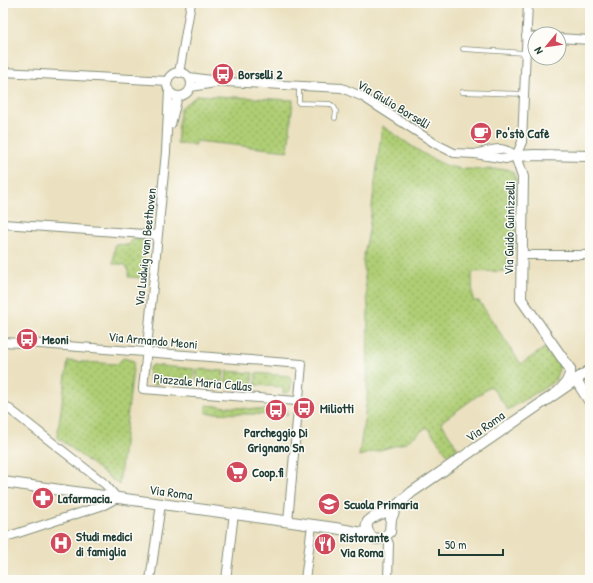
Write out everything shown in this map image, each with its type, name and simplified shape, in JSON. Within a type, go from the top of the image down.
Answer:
[{"type":"street","points":[[179,73],[191,3]]},
{"type":"street","points":[[528,3],[522,142],[516,156],[590,156]]},
{"type":"street","points":[[567,39],[590,40]]},
{"type":"street","points":[[3,72],[168,81]]},
{"type":"street","points":[[179,73],[189,77],[191,87],[185,95],[178,96],[169,90],[168,81],[171,76],[179,73]]},
{"type":"street","name":"Via Giulio Borselli","points":[[189,77],[225,82],[342,88],[363,97],[436,144],[454,153],[476,154],[496,149],[507,149],[516,156]]},
{"type":"street","name":"Via Giulio Borselli","points":[[191,87],[225,82]]},
{"type":"street","name":"Via Ludwig van Beethoven","points":[[146,352],[167,144],[169,90]]},
{"type":"street","name":"Via Ludwig van Beethoven","points":[[167,144],[178,96]]},
{"type":"street","name":"Via Guido Guinizzelli","points":[[516,156],[523,177],[521,299],[570,370]]},
{"type":"street","points":[[3,224],[158,235]]},
{"type":"street","points":[[521,255],[590,255]]},
{"type":"street","name":"Via Armando Meoni","points":[[3,342],[302,364],[298,401]]},
{"type":"street","name":"Piazzale Maria Callas","points":[[146,352],[143,389],[298,401]]},
{"type":"street","points":[[558,392],[568,380],[570,370],[577,373],[590,370]]},
{"type":"street","name":"Via Roma","points":[[335,528],[356,527],[368,523],[372,518],[389,511],[412,492],[590,370]]},
{"type":"street","points":[[576,380],[590,402]]},
{"type":"street","points":[[288,522],[298,401]]},
{"type":"street","points":[[3,404],[105,484],[117,498],[104,505],[3,538]]},
{"type":"street","name":"Via Roma","points":[[3,482],[335,528],[380,539],[386,537],[391,529],[390,523],[392,515],[397,505]]},
{"type":"street","points":[[150,580],[161,504]]},
{"type":"street","points":[[226,580],[234,514]]},
{"type":"street","points":[[378,515],[384,516],[390,523]]},
{"type":"street","points":[[368,523],[367,527],[370,536]]},
{"type":"street","points":[[305,580],[312,525]]},
{"type":"street","points":[[386,537],[389,544],[388,580]]},
{"type":"lane","points":[[463,49],[525,53]]},
{"type":"lane","points":[[299,86],[299,103],[330,104],[336,111],[335,118]]},
{"type":"lane","points":[[462,92],[524,94]]},
{"type":"green space","points":[[197,95],[293,100],[288,151],[196,141],[195,145],[177,143],[180,110]]},
{"type":"green space","points":[[382,126],[422,153],[448,166],[469,169],[507,169],[512,171],[516,179],[515,249],[507,250],[507,271],[472,272],[473,301],[479,301],[521,364],[546,347],[560,366],[555,380],[552,383],[508,410],[491,386],[441,422],[458,449],[448,455],[427,427],[405,443],[359,456],[367,399],[368,307],[363,260],[369,230]]},
{"type":"green space","points":[[133,239],[145,240],[142,278],[128,277],[127,267],[121,264],[113,264],[115,244],[129,245]]},
{"type":"green space","points":[[123,358],[134,361],[119,485],[57,437],[68,361],[117,364]]},
{"type":"green space","points":[[153,365],[194,369],[193,380],[159,378],[158,384],[152,384],[149,379],[149,368]]},
{"type":"green space","points":[[197,369],[224,371],[223,382],[196,380]]},
{"type":"green space","points":[[227,371],[253,373],[252,384],[226,382]]},
{"type":"green space","points":[[256,373],[289,376],[291,384],[288,393],[283,393],[283,387],[255,385]]},
{"type":"green space","points":[[206,405],[278,411],[280,407],[287,409],[288,415],[206,413]]},
{"type":"place","name":"Borselli 2","points":[[223,74]]},
{"type":"place","name":"Po'stò Cafè","points":[[481,133]]},
{"type":"place","name":"Meoni","points":[[27,339]]},
{"type":"place","name":"Miliotti","points":[[304,408]]},
{"type":"place","name":"Parcheggio Di Grignano Sn","points":[[276,410]]},
{"type":"place","name":"Coop.fi","points":[[237,472]]},
{"type":"place","name":"Lafarmacia.","points":[[43,498]]},
{"type":"place","name":"Scuola Primaria","points":[[329,504]]},
{"type":"place","name":"Studi medici di famiglia","points":[[61,543]]},
{"type":"place","name":"Ristorante Via Roma","points":[[325,544]]}]
